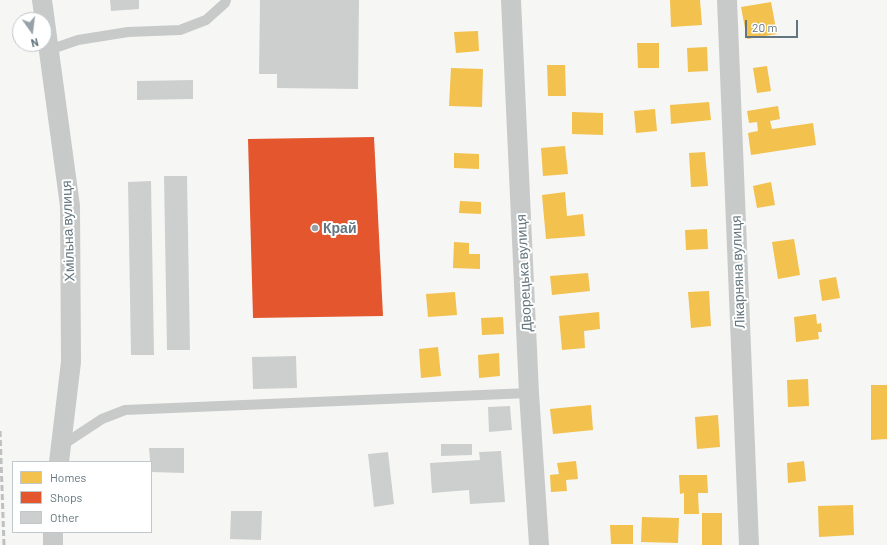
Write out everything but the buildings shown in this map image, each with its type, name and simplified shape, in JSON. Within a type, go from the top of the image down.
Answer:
[{"type":"street","name":"Хмільна вулиця","points":[[42,0],[44,12]]},
{"type":"street","name":"Дворецька вулиця","points":[[511,0],[529,393],[539,545]]},
{"type":"street","name":"Лікарняна вулиця","points":[[726,0],[749,545]]},
{"type":"street","name":"Хмільна вулиця","points":[[49,52],[70,206],[71,362],[60,454]]},
{"type":"street","points":[[53,533],[53,545]]},
{"type":"lane","points":[[52,49],[78,40],[128,32],[180,30],[206,20],[226,3],[226,0]]},
{"type":"lane","points":[[60,454],[102,419],[125,410],[529,393]]},
{"type":"railway","points":[[0,431],[4,545]]},
{"type":"place","name":"Край","points":[[315,228]]}]
